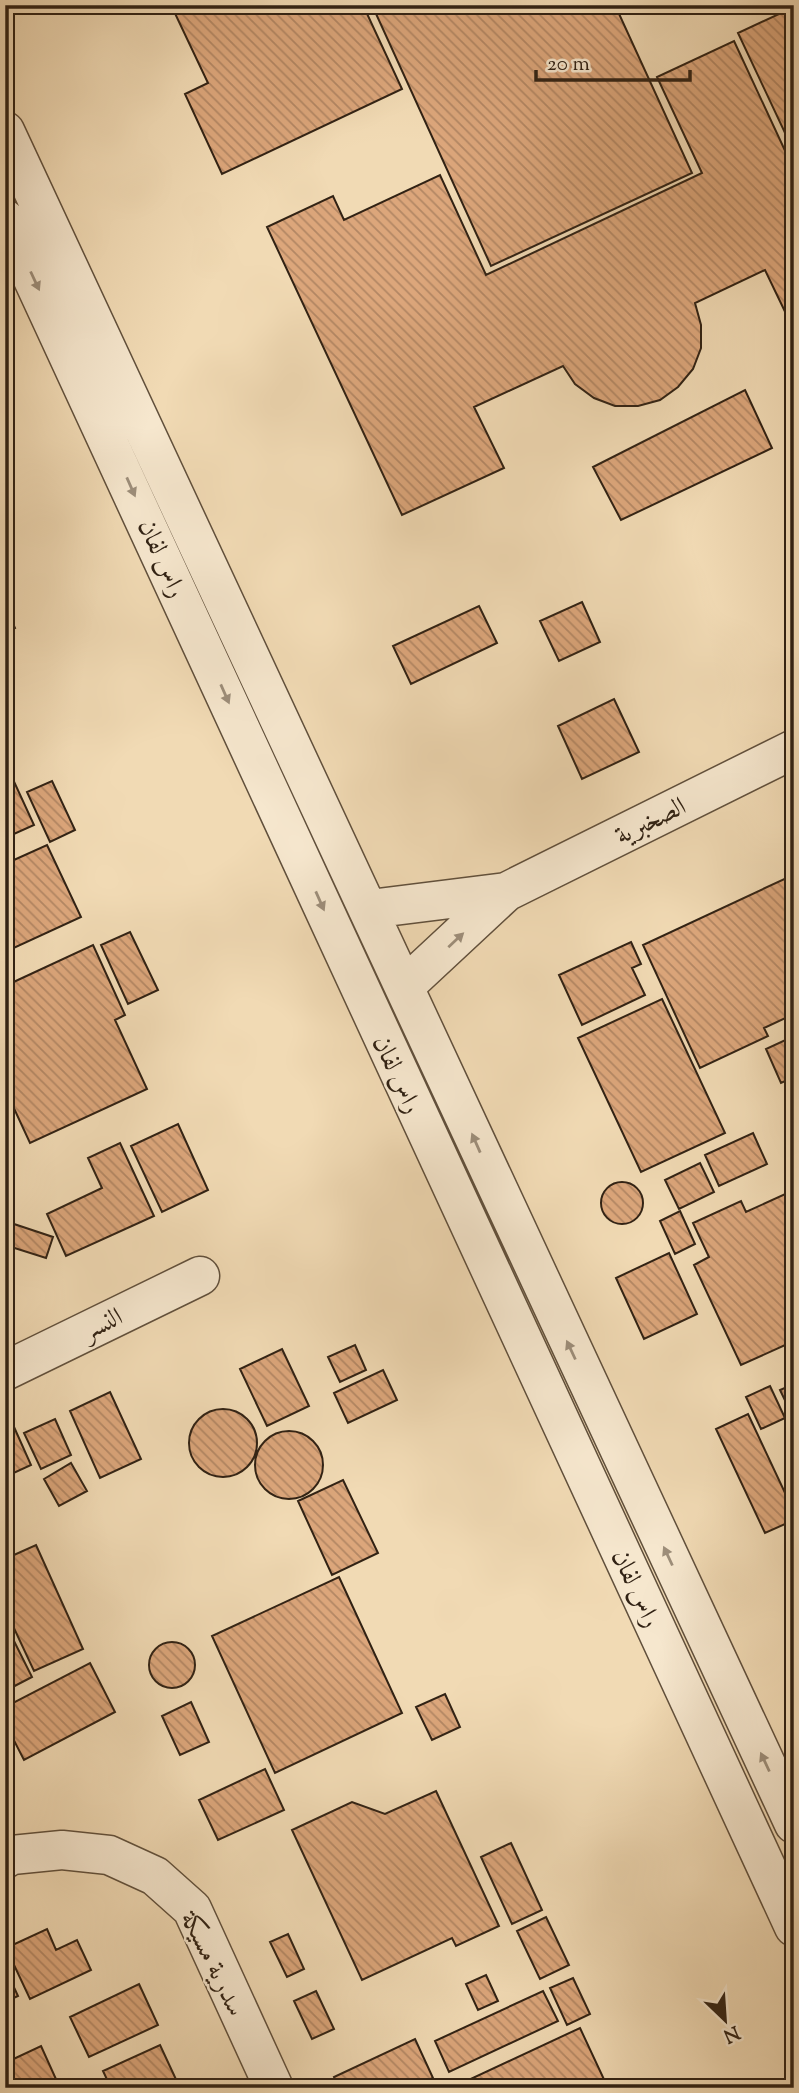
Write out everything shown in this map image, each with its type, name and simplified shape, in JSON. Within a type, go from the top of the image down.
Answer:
[{"type":"street","name":"راس لفان","points":[[5,131],[370,909],[523,1248],[794,1824]]},
{"type":"street","name":"راس لفان","points":[[5,219],[794,1927]]},
{"type":"street","name":"الصخبرية","points":[[405,986],[506,892],[794,749]]},
{"type":"street","name":"الصخبرية","points":[[370,909],[506,892]]},
{"type":"street","name":"النسر","points":[[5,1371],[200,1276]]},
{"type":"street","name":"سدرية مسيكة","points":[[5,1859],[12,1855],[62,1850],[97,1853],[109,1855],[155,1876],[192,1909],[274,2088]]},
{"type":"building","points":[[171,5],[363,5],[402,89],[222,174],[185,94],[208,83]]},
{"type":"building","points":[[372,5],[615,5],[692,173],[491,266]]},
{"type":"building","points":[[794,7],[794,152],[738,33]]},
{"type":"building","points":[[734,41],[794,170],[794,321],[790,322],[765,270],[695,303],[701,325],[701,348],[693,369],[678,387],[660,400],[638,406],[615,406],[594,398],[575,384],[563,366],[474,407],[504,468],[402,515],[267,227],[333,196],[344,220],[440,175],[486,275],[702,173],[657,77]]},
{"type":"building","points":[[745,390],[772,448],[621,520],[593,467]]},
{"type":"building","points":[[582,602],[600,642],[559,661],[540,621]]},
{"type":"building","points":[[479,606],[497,643],[411,684],[393,646]]},
{"type":"building","points":[[5,610],[15,628],[5,633]]},
{"type":"building","points":[[614,699],[639,752],[582,779],[558,726]]},
{"type":"building","points":[[5,762],[34,825],[5,838]]},
{"type":"building","points":[[52,781],[75,830],[50,842],[27,792]]},
{"type":"building","points":[[47,845],[81,917],[5,952],[5,864]]},
{"type":"building","points":[[793,875],[794,1014],[764,1028],[768,1036],[700,1068],[643,945]]},
{"type":"building","points":[[130,932],[158,990],[128,1004],[101,945]]},
{"type":"building","points":[[631,942],[641,964],[632,968],[645,995],[582,1025],[559,975]]},
{"type":"building","points":[[93,945],[125,1015],[115,1020],[147,1089],[30,1143],[5,1089],[5,986]]},
{"type":"building","points":[[662,999],[725,1133],[641,1172],[578,1038]]},
{"type":"building","points":[[794,1036],[794,1077],[781,1083],[766,1049]]},
{"type":"building","points":[[178,1124],[208,1190],[162,1212],[131,1146]]},
{"type":"building","points":[[753,1133],[767,1164],[719,1186],[705,1155]]},
{"type":"building","points":[[120,1143],[154,1216],[66,1256],[47,1214],[102,1188],[88,1158]]},
{"type":"building","points":[[700,1163],[714,1192],[679,1209],[665,1180]]},
{"type":"building","points":[[622,1182],[637,1188],[643,1203],[637,1218],[622,1224],[607,1218],[601,1203],[607,1188]]},
{"type":"building","points":[[794,1190],[794,1341],[741,1365],[694,1265],[709,1257],[693,1223],[741,1201],[746,1212]]},
{"type":"building","points":[[680,1211],[695,1244],[675,1254],[660,1221]]},
{"type":"building","points":[[5,1221],[53,1237],[46,1258],[5,1245]]},
{"type":"building","points":[[669,1253],[697,1314],[644,1339],[616,1278]]},
{"type":"building","points":[[355,1345],[366,1370],[340,1382],[328,1357]]},
{"type":"building","points":[[282,1349],[309,1406],[267,1426],[240,1369]]},
{"type":"building","points":[[383,1370],[397,1400],[348,1423],[334,1393]]},
{"type":"building","points":[[794,1384],[794,1419],[780,1390]]},
{"type":"building","points":[[770,1386],[785,1418],[761,1429],[746,1397]]},
{"type":"building","points":[[110,1392],[141,1459],[100,1478],[70,1411]]},
{"type":"building","points":[[216,1409],[230,1409],[242,1414],[252,1424],[257,1443],[252,1462],[242,1472],[230,1477],[216,1477],[204,1472],[194,1462],[189,1450],[189,1436],[194,1424],[204,1414]]},
{"type":"building","points":[[748,1414],[794,1512],[794,1520],[765,1533],[716,1429]]},
{"type":"building","points":[[10,1418],[31,1465],[5,1477],[5,1420]]},
{"type":"building","points":[[55,1419],[71,1455],[41,1469],[24,1433]]},
{"type":"building","points":[[282,1431],[296,1431],[308,1436],[318,1446],[323,1465],[318,1484],[308,1494],[296,1499],[282,1499],[270,1494],[260,1484],[255,1472],[255,1458],[260,1446],[270,1436]]},
{"type":"building","points":[[71,1463],[87,1491],[59,1506],[44,1479]]},
{"type":"building","points":[[343,1480],[378,1553],[332,1575],[298,1501]]},
{"type":"building","points":[[36,1545],[83,1649],[34,1671],[5,1609],[5,1559]]},
{"type":"building","points":[[339,1577],[402,1713],[275,1773],[212,1636]]},
{"type":"building","points":[[5,1623],[32,1677],[5,1691]]},
{"type":"building","points":[[172,1642],[188,1649],[195,1665],[188,1681],[172,1688],[156,1681],[149,1665],[156,1649]]},
{"type":"building","points":[[90,1663],[115,1712],[24,1760],[5,1723],[5,1707]]},
{"type":"building","points":[[445,1694],[460,1727],[432,1740],[416,1707]]},
{"type":"building","points":[[191,1702],[209,1742],[180,1755],[162,1716]]},
{"type":"building","points":[[265,1769],[284,1810],[218,1840],[199,1800]]},
{"type":"building","points":[[436,1791],[499,1926],[456,1946],[452,1938],[362,1980],[292,1830],[352,1802],[385,1814]]},
{"type":"building","points":[[511,1843],[542,1910],[512,1924],[481,1857]]},
{"type":"building","points":[[546,1917],[569,1965],[540,1979],[517,1931]]},
{"type":"building","points":[[47,1929],[56,1950],[77,1940],[91,1970],[30,1999],[6,1948]]},
{"type":"building","points":[[288,1934],[304,1969],[287,1977],[270,1942]]},
{"type":"building","points":[[5,1968],[18,1996],[5,2002]]},
{"type":"building","points":[[486,1975],[498,2001],[478,2010],[466,1984]]},
{"type":"building","points":[[573,1978],[590,2014],[567,2025],[550,1988]]},
{"type":"building","points":[[139,1984],[158,2025],[89,2057],[70,2017]]},
{"type":"building","points":[[316,1991],[334,2029],[312,2039],[294,2001]]},
{"type":"building","points":[[543,1991],[558,2021],[449,2072],[435,2041]]},
{"type":"building","points":[[580,2028],[608,2088],[464,2088],[462,2083]]},
{"type":"building","points":[[415,2039],[433,2078],[411,2088],[339,2088],[334,2077]]},
{"type":"building","points":[[160,2045],[180,2088],[111,2088],[103,2071]]},
{"type":"building","points":[[41,2046],[60,2088],[5,2088],[5,2063]]}]
